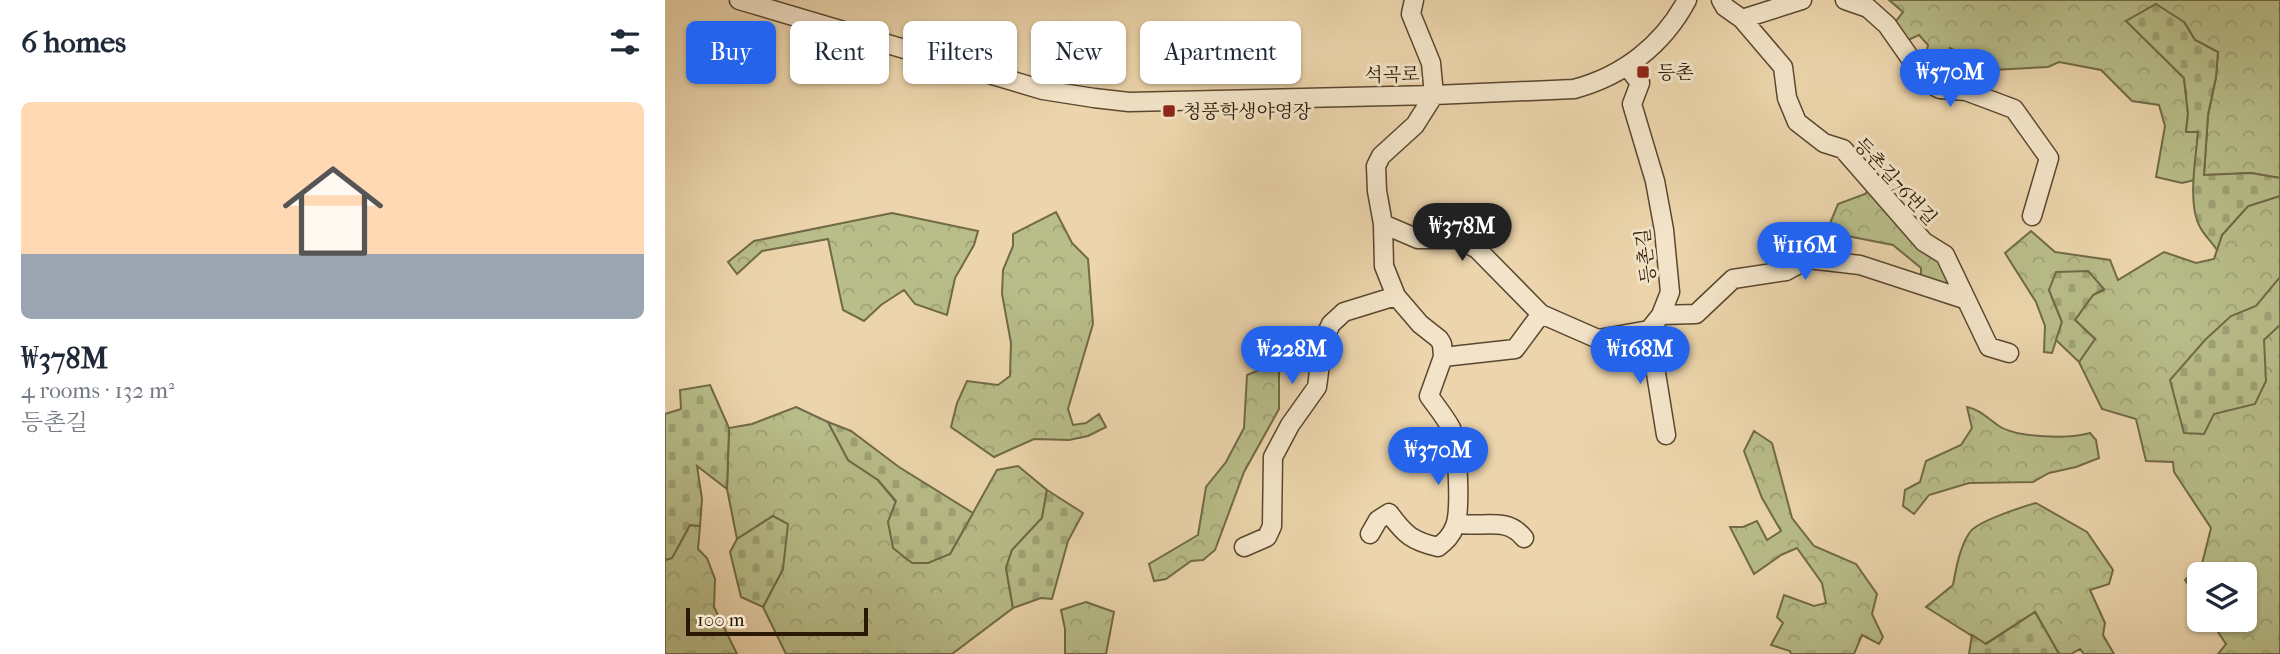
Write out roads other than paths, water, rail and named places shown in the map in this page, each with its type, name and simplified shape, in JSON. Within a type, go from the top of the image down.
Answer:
[{"type":"street","name":"석곡로","points":[[739,0],[1064,94],[1129,102],[1574,89],[1593,84],[1627,66],[1663,36],[1687,0]]},
{"type":"street","points":[[1370,534],[1378,520],[1389,513],[1404,533],[1417,542],[1438,547],[1448,539],[1456,523],[1458,460],[1455,440],[1450,426],[1429,396],[1443,357],[1442,344],[1396,296],[1384,266],[1383,224],[1377,191],[1376,166],[1381,156],[1415,125],[1434,95],[1431,64],[1411,14],[1413,0]]},
{"type":"street","points":[[1721,0],[1725,7],[1742,19],[1802,0]]},
{"type":"street","points":[[1845,0],[1868,8],[1887,25],[1927,82],[1940,89],[1966,91],[2014,108],[2049,158],[2032,216]]},
{"type":"street","name":"등촌길76번길","points":[[1742,19],[1783,67],[1787,98],[1797,122],[1824,143],[1843,149],[1924,242],[1945,255],[1989,347],[2009,353]]},
{"type":"street","name":"등촌길","points":[[1627,66],[1640,83],[1632,104],[1655,181],[1664,230],[1670,292],[1661,315],[1649,330]]},
{"type":"street","points":[[1383,224],[1417,239],[1459,239],[1477,249],[1541,314],[1598,339],[1649,330],[1666,435]]},
{"type":"street","points":[[1661,315],[1696,314],[1734,279],[1786,271],[1808,259],[1860,265],[1965,299]]},
{"type":"street","points":[[1244,547],[1267,537],[1272,526],[1273,457],[1290,425],[1317,387],[1323,341],[1331,324],[1344,312],[1396,296]]},
{"type":"street","points":[[1443,357],[1515,349],[1541,314]]},
{"type":"street","points":[[1456,523],[1466,526],[1504,524],[1518,531],[1524,538]]},
{"type":"place","name":"등촌","points":[[1643,72]]},
{"type":"place","name":"청풍학생야영장","points":[[1169,111]]}]
